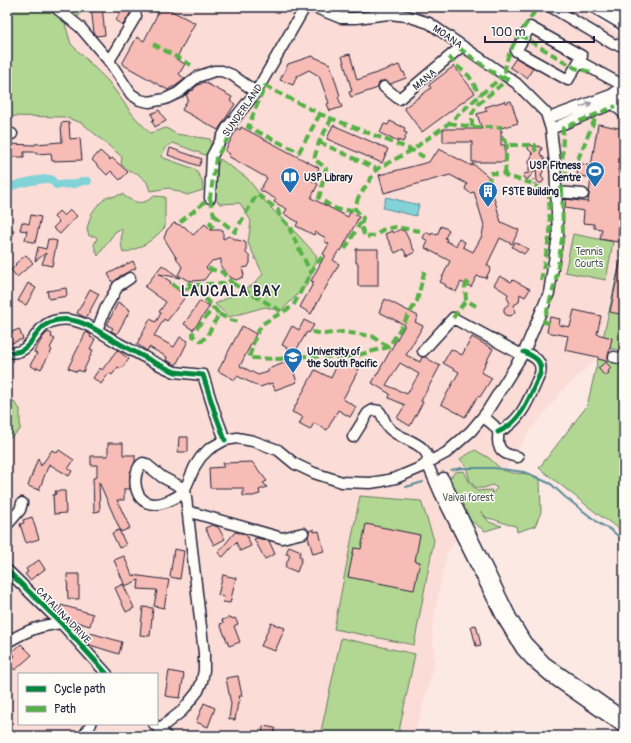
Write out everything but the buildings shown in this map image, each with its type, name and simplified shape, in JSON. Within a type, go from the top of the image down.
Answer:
[{"type":"main road","points":[[595,7],[624,24]]},
{"type":"street","points":[[55,7],[80,27],[109,61],[131,94],[140,100],[149,102],[165,100],[178,94],[189,86],[197,77],[214,71],[222,71],[232,75],[256,92]]},
{"type":"street","name":"SUNDERLAND","points":[[210,198],[212,156],[227,128],[256,92],[305,7]]},
{"type":"street","name":"MOANA","points":[[314,7],[335,17],[347,19],[389,14],[407,16],[429,23],[516,84],[546,113],[549,118]]},
{"type":"street","points":[[551,7],[613,44],[621,46],[624,45]]},
{"type":"street","points":[[109,61],[136,16]]},
{"type":"street","points":[[530,27],[582,56],[580,62],[568,80],[516,51],[530,27]]},
{"type":"street","name":"MANA","points":[[384,87],[399,99],[462,46]]},
{"type":"street","points":[[551,129],[613,99],[624,86],[580,62]]},
{"type":"street","points":[[185,489],[162,477],[146,464],[142,463],[139,465],[136,473],[137,491],[143,501],[148,504],[162,503],[178,498],[185,489],[195,466],[201,457],[209,449],[225,440],[237,438],[253,441],[278,450],[295,464],[314,473],[342,482],[370,483],[383,481],[422,467],[446,453],[471,431],[483,416],[523,354],[541,315],[551,284],[558,236],[555,164],[549,118],[624,96]]},
{"type":"street","points":[[613,99],[624,114]]},
{"type":"street","points":[[556,192],[583,194]]},
{"type":"street","points":[[97,330],[106,307],[118,286],[130,278]]},
{"type":"street","points":[[423,351],[453,318],[523,354],[533,356],[540,363],[542,368],[540,374],[519,417],[509,426],[498,432]]},
{"type":"street","points":[[7,352],[19,353],[26,348],[40,329],[47,323],[59,319],[72,320],[97,330],[175,372],[203,375],[225,440]]},
{"type":"street","points":[[353,437],[368,413],[373,410],[379,410],[384,422],[390,429],[402,438],[423,448],[428,457],[427,463],[440,493],[503,619],[522,650],[532,661],[552,678],[624,728]]},
{"type":"street","points":[[483,416],[496,428],[498,432],[498,445],[503,452],[509,456],[518,457]]},
{"type":"street","points":[[443,478],[511,617],[526,642],[544,662],[624,717]]},
{"type":"street","points":[[160,730],[182,711],[198,691],[204,670],[204,653],[185,489]]},
{"type":"street","points":[[7,525],[20,510],[22,503]]},
{"type":"street","points":[[187,511],[282,538],[303,533]]},
{"type":"street","name":"CATALINA DRIVE","points":[[7,570],[61,623],[106,673]]},
{"type":"street","points":[[11,640],[27,630],[61,623]]},
{"type":"street","points":[[84,736],[90,725]]},
{"type":"path","points":[[502,127],[502,137]]},
{"type":"path","points":[[534,177],[534,184]]},
{"type":"shaded area","name":"University of the South Pacific","points":[[7,7],[573,7],[624,37],[624,231],[597,358],[562,391],[527,434],[504,473],[446,554],[432,630],[435,662],[414,736],[7,736]]},
{"type":"green space","points":[[7,7],[36,7],[42,9],[56,7],[78,7],[82,11],[76,20],[65,24],[71,44],[108,81],[133,115],[150,133],[166,128],[176,134],[210,139],[211,144],[207,154],[205,155],[173,143],[165,148],[161,157],[195,169],[202,180],[203,190],[187,195],[169,188],[150,191],[147,182],[137,173],[130,172],[121,164],[122,157],[82,123],[64,117],[7,116]]},
{"type":"green space","points":[[220,159],[247,178],[269,206],[317,256],[308,284],[281,311],[265,307],[229,317],[215,304],[253,285],[263,274],[248,243],[251,221],[240,203],[220,204],[214,197],[215,173]]},
{"type":"green space","points":[[123,194],[136,202],[146,201],[154,196],[165,197],[165,227],[146,243],[123,253],[121,243],[122,228],[115,232],[98,256],[94,245],[97,238],[95,236],[89,236],[87,228],[91,215],[97,206],[108,196],[111,197]]},
{"type":"green space","name":"Tennis Courts","points":[[573,234],[613,242],[606,280],[565,272]]},
{"type":"green space","points":[[624,243],[624,351],[601,347]]},
{"type":"green space","points":[[598,359],[624,365],[624,532],[599,515],[539,468],[587,406]]},
{"type":"green space","points":[[7,394],[20,409],[20,430],[7,440]]},
{"type":"green space","name":"Vaivai forest","points":[[475,450],[489,458],[502,470],[513,473],[531,474],[540,478],[541,512],[535,526],[517,532],[516,526],[487,518],[480,511],[489,522],[502,526],[485,531],[467,518],[451,489],[450,478],[455,472],[464,471],[470,483],[477,491],[492,490],[491,495],[497,488],[492,485],[484,488],[476,488],[470,481],[466,466],[460,459]]},
{"type":"green space","points":[[360,496],[421,501],[434,540],[414,645],[334,629]]},
{"type":"green space","points":[[341,638],[415,654],[398,736],[320,736]]},
{"type":"water","points":[[386,197],[419,205],[416,216],[383,208]]},
{"type":"waterway","points":[[7,188],[41,179],[51,179],[56,185],[75,184],[82,181],[88,181]]},
{"type":"waterway","points":[[451,470],[462,468],[494,468],[524,472],[551,484],[565,497],[624,541]]},
{"type":"waterway","points":[[406,487],[423,482]]},
{"type":"marked path","points":[[420,231],[395,227],[382,230],[377,235],[365,237],[361,226],[363,218],[355,209],[358,198],[377,169],[412,150],[449,123],[501,78],[506,77],[505,69],[507,60],[521,32],[537,8],[536,7]]},
{"type":"marked path","points":[[520,35],[575,68],[591,72]]},
{"type":"marked path","points":[[153,44],[191,65]]},
{"type":"marked path","points":[[459,48],[501,78]]},
{"type":"marked path","points":[[449,57],[469,76],[480,95]]},
{"type":"marked path","points":[[472,127],[472,114],[477,105],[509,78]]},
{"type":"marked path","points":[[320,114],[299,152],[248,127],[265,86],[320,114],[412,150],[424,157]]},
{"type":"marked path","points":[[490,185],[489,174],[505,174],[506,176],[534,184],[543,191],[556,192],[562,188],[563,128],[616,106]]},
{"type":"marked path","points":[[562,178],[578,159],[597,114]]},
{"type":"marked path","points":[[332,118],[319,142],[314,159],[326,168],[319,198],[339,210],[355,209]]},
{"type":"marked path","points":[[449,123],[472,127],[502,127]]},
{"type":"marked path","points":[[180,222],[210,198],[216,158],[233,130]]},
{"type":"marked path","points":[[502,137],[508,145],[535,145],[535,150],[538,155]]},
{"type":"marked path","points":[[319,142],[377,169]]},
{"type":"marked path","points":[[505,174],[507,144]]},
{"type":"marked path","points":[[549,323],[544,322],[556,279],[563,232],[562,188]]},
{"type":"marked path","points":[[541,281],[550,233],[549,192]]},
{"type":"marked path","points":[[214,215],[235,232],[257,194],[278,210],[280,217],[292,229],[290,230],[311,273]]},
{"type":"marked path","points":[[210,198],[214,215],[210,224],[216,230]]},
{"type":"marked path","points":[[345,249],[361,222]]},
{"type":"marked path","points":[[322,257],[315,265],[293,306],[262,324],[256,335],[249,358],[280,359],[293,356],[350,357],[389,347],[417,301],[425,269]]},
{"type":"marked path","points":[[172,284],[179,289],[187,289],[191,286],[204,284],[232,283],[222,272],[206,268]]},
{"type":"marked path","points":[[468,281],[465,287],[466,300],[476,306]]},
{"type":"marked path","points":[[188,282],[212,305],[215,310],[219,314],[207,336],[202,341],[193,336],[193,333],[214,307]]},
{"type":"marked path","points":[[232,283],[283,312]]},
{"type":"marked path","points":[[453,318],[466,300]]},
{"type":"marked path","points":[[219,314],[230,320],[240,322]]},
{"type":"marked path","points":[[312,332],[324,334],[342,332],[372,336],[389,347]]},
{"type":"cycle path","points":[[7,352],[23,350],[37,333],[49,323],[66,319],[83,323],[147,359],[175,372],[203,375],[225,440]]},
{"type":"cycle path","points":[[498,432],[506,428],[519,415],[529,399],[540,374],[541,370],[537,360],[524,352]]},
{"type":"cycle path","points":[[7,570],[61,623],[106,673]]},
{"type":"place","name":"USP Fitness Centre","points":[[595,188]]},
{"type":"place","name":"USP Library","points":[[290,194]]},
{"type":"place","name":"FSTE Building","points":[[488,208]]},
{"type":"place","name":"University of the South Pacific","points":[[293,374]]},
{"type":"district","name":"LAUCALA BAY","points":[[231,291]]}]
